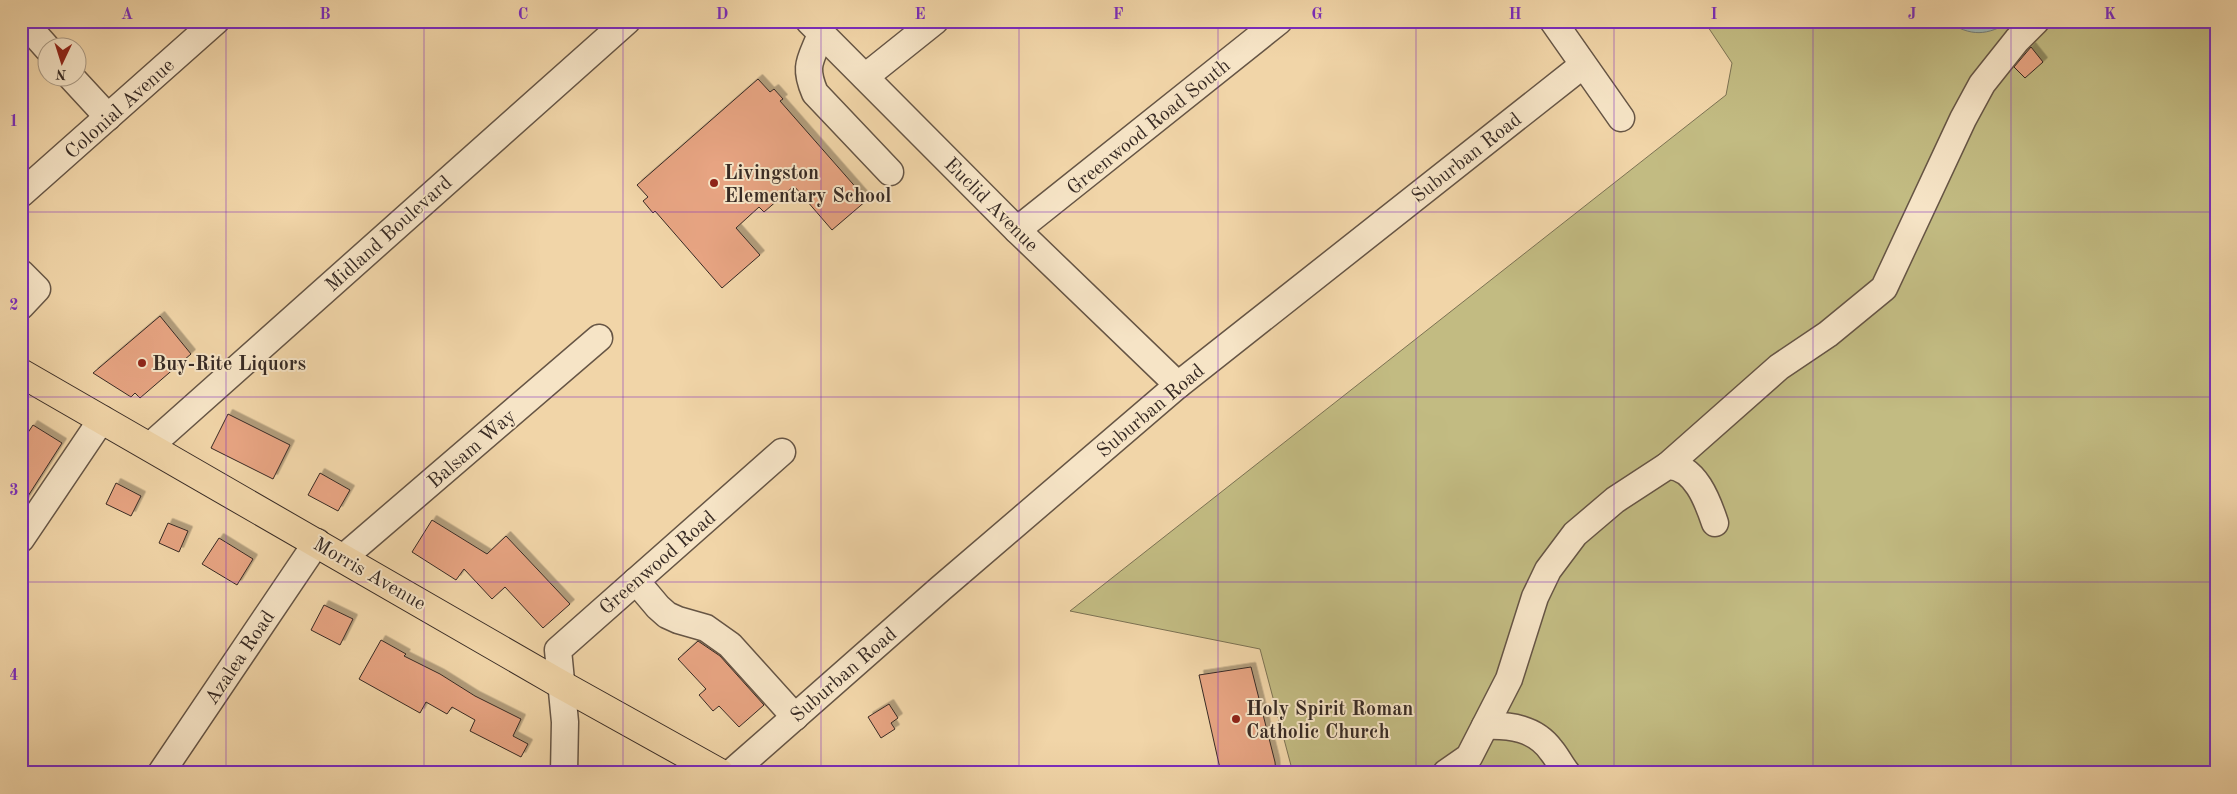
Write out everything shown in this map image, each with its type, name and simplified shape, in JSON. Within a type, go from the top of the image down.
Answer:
[{"type":"main road","name":"Morris Avenue","points":[[21,373],[720,773]]},
{"type":"street","points":[[23,21],[38,38]]},
{"type":"street","name":"Colonial Avenue","points":[[21,194],[216,21]]},
{"type":"street","name":"Midland Boulevard","points":[[150,446],[627,21]]},
{"type":"street","points":[[864,77],[935,21]]},
{"type":"street","name":"Greenwood Road South","points":[[1017,230],[1279,21]]},
{"type":"street","points":[[1553,21],[1621,118]]},
{"type":"street","points":[[1446,773],[1470,757],[1509,679],[1535,597],[1548,570],[1575,534],[1615,500],[1667,466],[1779,368],[1828,334],[1884,288],[1963,119],[1982,84],[2017,40],[2036,21]]},
{"type":"street","points":[[815,27],[808,66],[808,77],[815,93],[890,172]]},
{"type":"street","name":"Euclid Avenue","points":[[815,27],[1017,230],[1178,385]]},
{"type":"street","name":"Suburban Road","points":[[731,773],[940,589],[1178,385],[1583,65]]},
{"type":"street","points":[[81,88],[108,118]]},
{"type":"street","points":[[21,273],[37,289],[21,306]]},
{"type":"street","name":"Balsam Way","points":[[344,557],[599,338]]},
{"type":"street","points":[[21,539],[102,419]]},
{"type":"street","name":"Greenwood Road","points":[[562,684],[558,650],[782,452]]},
{"type":"street","points":[[1667,466],[1680,468],[1695,480],[1704,492],[1715,523]]},
{"type":"street","name":"Azalea Road","points":[[161,773],[317,542]]},
{"type":"street","points":[[636,581],[667,615],[683,622],[706,628],[730,645],[795,717]]},
{"type":"street","points":[[562,684],[565,722],[564,773]]},
{"type":"street","points":[[1484,726],[1511,726],[1539,737],[1567,773]]},
{"type":"shaded area","points":[[1704,21],[2216,21],[2216,773],[1293,773],[1260,649],[1070,611],[1726,95],[1732,63]]},
{"type":"water","points":[[1946,21],[2012,21],[1994,30],[1979,33],[1964,30]]},
{"type":"building","points":[[2031,47],[2043,62],[2025,78],[2014,67]]},
{"type":"building","name":"Livingston Elementary School","points":[[758,79],[770,92],[774,89],[783,99],[780,101],[867,200],[832,230],[794,186],[764,212],[759,207],[736,228],[760,255],[722,288],[655,211],[653,213],[643,201],[648,197],[637,185]]},
{"type":"building","name":"Buy-Rite Liquors","points":[[160,316],[191,354],[140,398],[135,393],[131,397],[93,373]]},
{"type":"building","points":[[228,414],[290,445],[273,479],[211,448]]},
{"type":"building","points":[[33,425],[62,443],[21,507],[21,443]]},
{"type":"building","points":[[320,473],[350,490],[338,511],[308,495]]},
{"type":"building","points":[[116,483],[141,496],[131,516],[106,504]]},
{"type":"building","points":[[432,520],[487,554],[506,536],[570,604],[543,628],[505,587],[492,599],[464,569],[456,580],[412,552]]},
{"type":"building","points":[[168,523],[188,531],[179,552],[159,543]]},
{"type":"building","points":[[219,538],[253,559],[237,585],[202,564]]},
{"type":"building","points":[[324,605],[353,619],[340,645],[311,630]]},
{"type":"building","points":[[381,640],[406,654],[404,656],[440,674],[475,696],[521,719],[513,736],[528,744],[521,757],[470,731],[475,720],[452,707],[447,714],[426,702],[420,713],[359,679]]},
{"type":"building","points":[[698,641],[720,656],[764,705],[739,727],[719,706],[713,711],[699,695],[706,689],[678,659]]},
{"type":"building","name":"Holy Spirit Roman Catholic Church","points":[[1251,667],[1275,762],[1276,773],[1221,773],[1199,675]]},
{"type":"building","points":[[889,704],[898,718],[891,723],[895,729],[881,738],[868,717]]},
{"type":"place","name":"Livingston Elementary School","points":[[714,183]]},
{"type":"place","name":"Buy-Rite Liquors","points":[[142,363]]},
{"type":"place","name":"Holy Spirit Roman Catholic Church","points":[[1236,719]]}]
